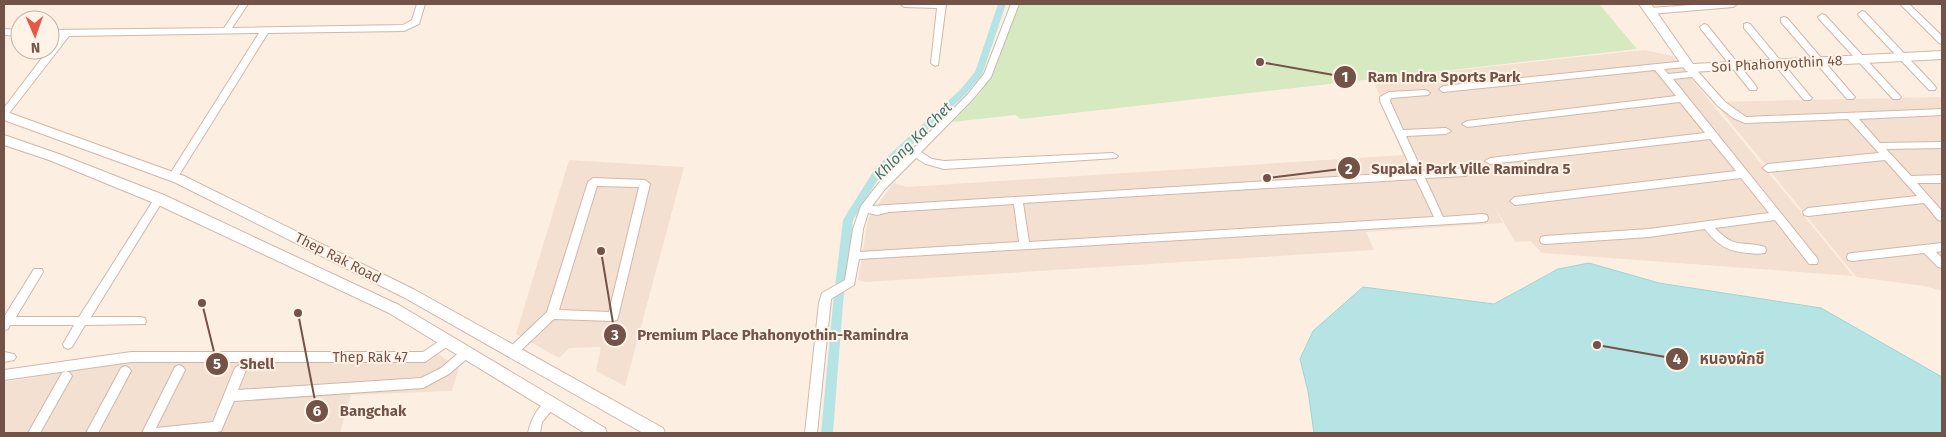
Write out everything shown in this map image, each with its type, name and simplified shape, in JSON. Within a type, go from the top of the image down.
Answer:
[{"type":"main road","points":[[1648,7],[1690,69]]},
{"type":"main road","name":"Soi Phahonyothin 48","points":[[1690,69],[1942,55]]},
{"type":"main road","name":"Thep Rak Road","points":[[4,115],[174,176],[410,294],[657,433]]},
{"type":"main road","name":"Thep Rak Road","points":[[4,140],[54,157],[159,199],[394,310],[598,433]]},
{"type":"street","points":[[227,29],[244,4]]},
{"type":"street","points":[[60,33],[227,29],[404,28],[416,22],[421,4]]},
{"type":"street","points":[[904,4],[941,5],[935,63]]},
{"type":"street","points":[[811,433],[824,303],[826,296],[845,287],[851,279],[858,230],[865,209],[882,186],[971,96],[988,75],[1015,4]]},
{"type":"street","points":[[1648,7],[1733,4]]},
{"type":"street","points":[[1904,4],[1942,41]]},
{"type":"street","points":[[1862,14],[1932,88]]},
{"type":"street","points":[[1822,17],[1896,97]]},
{"type":"street","points":[[1784,20],[1850,97]]},
{"type":"street","points":[[1747,26],[1807,98]]},
{"type":"street","points":[[1704,27],[1753,88]]},
{"type":"street","points":[[174,176],[266,29]]},
{"type":"street","points":[[4,115],[66,33]]},
{"type":"street","points":[[1657,66],[1813,261]]},
{"type":"street","points":[[1443,89],[1657,66],[1690,69],[1730,112],[1745,120],[1942,112]]},
{"type":"street","points":[[1666,76],[1690,69]]},
{"type":"street","points":[[1426,93],[1385,97],[1440,220]]},
{"type":"street","points":[[1466,124],[1684,98]]},
{"type":"street","points":[[1850,115],[1942,216]]},
{"type":"street","points":[[1400,133],[1446,131]]},
{"type":"street","points":[[1490,161],[1713,135]]},
{"type":"street","points":[[1878,146],[1942,144]]},
{"type":"street","points":[[915,153],[929,162],[944,165],[1113,156]]},
{"type":"street","points":[[1768,168],[1888,156]]},
{"type":"street","points":[[865,209],[883,210],[889,208],[1466,172]]},
{"type":"street","points":[[1515,201],[1744,174]]},
{"type":"street","points":[[1909,180],[1942,179]]},
{"type":"street","points":[[512,352],[552,314],[594,182],[645,184],[613,317],[552,314]]},
{"type":"street","points":[[68,344],[159,199]]},
{"type":"street","points":[[1808,212],[1926,199]]},
{"type":"street","points":[[871,200],[889,208]]},
{"type":"street","points":[[1018,200],[1025,246]]},
{"type":"street","points":[[1545,240],[1621,236],[1777,216]]},
{"type":"street","points":[[861,256],[1483,218]]},
{"type":"street","points":[[1707,226],[1719,240],[1729,246],[1761,250]]},
{"type":"street","points":[[1852,257],[1942,248]]},
{"type":"street","points":[[1927,249],[1942,264]]},
{"type":"street","points":[[5,323],[38,272]]},
{"type":"street","points":[[5,323],[141,321]]},
{"type":"street","name":"Thep Rak 47","points":[[4,375],[131,357],[425,357],[447,341]]},
{"type":"street","points":[[230,396],[423,383],[446,370],[465,354]]},
{"type":"street","points":[[148,433],[179,370]]},
{"type":"street","points":[[158,433],[218,430],[240,370]]},
{"type":"street","points":[[92,433],[125,371]]},
{"type":"street","points":[[34,433],[66,376]]},
{"type":"street","points":[[534,433],[537,420],[551,404]]},
{"type":"shaded area","points":[[1644,50],[1673,56],[1853,276],[1542,253],[1530,241],[1515,242],[1494,205],[1503,223],[1366,232],[1374,250],[865,282],[858,280],[868,219],[893,183],[907,187],[1403,155],[1373,79]]},
{"type":"shaded area","points":[[1942,97],[1942,291],[1924,286],[1856,277],[1714,102]]},
{"type":"shaded area","points":[[569,160],[684,167],[625,386],[596,371],[601,347],[569,348],[559,358],[516,334]]},
{"type":"shaded area","points":[[437,353],[459,368],[452,391],[351,395],[340,433],[4,433],[4,382],[128,362],[424,361]]},
{"type":"green space","points":[[1018,4],[1599,4],[1637,49],[1021,119],[1015,115],[952,122],[980,94],[991,76]]},
{"type":"water","points":[[1589,263],[1659,283],[1821,308],[1942,377],[1942,433],[1314,433],[1308,391],[1300,359],[1313,331],[1363,287],[1494,304],[1558,269]]},
{"type":"waterway","name":"Khlong Ka Chet","points":[[827,433],[838,304],[848,220],[879,170],[963,92],[979,73],[1002,4]]},
{"type":"place","name":"Ram Indra Sports Park","points":[[1260,62]]},
{"type":"place","name":"Supalai Park Ville Ramindra 5","points":[[1267,178]]},
{"type":"place","name":"Premium Place Phahonyothin-Ramindra","points":[[601,251]]},
{"type":"place","name":"Shell","points":[[202,303]]},
{"type":"place","name":"Bangchak","points":[[298,313]]},
{"type":"place","name":"หนองผักชี","points":[[1597,345]]}]
